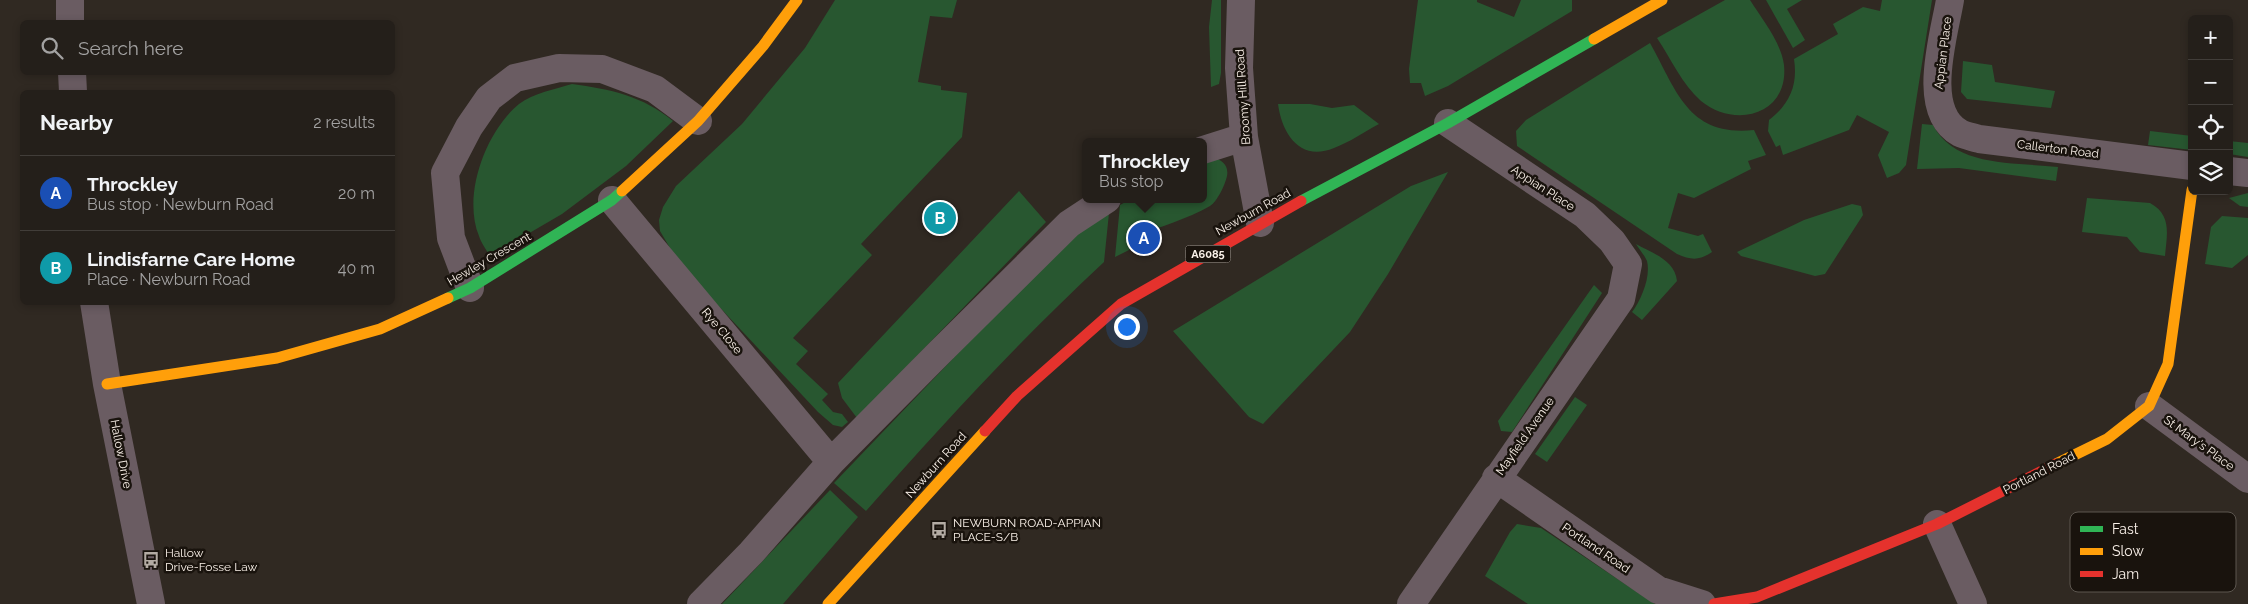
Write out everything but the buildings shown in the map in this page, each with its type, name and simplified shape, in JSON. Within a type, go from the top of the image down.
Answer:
[{"type":"street","points":[[70,0],[70,20]]},
{"type":"street","name":"Hewley Crescent","points":[[107,384],[277,358],[380,329],[470,288],[612,200],[698,121],[763,46],[797,0]]},
{"type":"street","name":"Broomy Hill Road","points":[[1241,0],[1239,68],[1244,137],[1260,223]]},
{"type":"street","name":"Newburn Road","points":[[828,604],[1017,396],[1121,304],[1260,223],[1448,123],[1662,0]]},
{"type":"street","name":"Appian Place","points":[[1939,106],[1937,86],[1950,0]]},
{"type":"street","points":[[470,288],[451,238],[445,173],[469,127],[489,98],[515,78],[559,68],[602,70],[655,88],[698,121]]},
{"type":"street","points":[[72,75],[72,90]]},
{"type":"street","name":"Callerton Road","points":[[1939,106],[1955,129],[1960,133],[1978,139],[2188,165]]},
{"type":"street","name":"Appian Place","points":[[1448,123],[1585,215],[1612,241],[1628,264]]},
{"type":"street","points":[[1207,149],[1244,137]]},
{"type":"street","points":[[2233,172],[2248,174]]},
{"type":"street","name":"Portland Road","points":[[1714,604],[1757,597],[1937,524],[2108,439],[2149,406],[2168,364],[2191,195]]},
{"type":"street","name":"Rye Close","points":[[612,200],[832,462]]},
{"type":"street","points":[[701,604],[751,553],[832,462],[1069,224],[1101,203]]},
{"type":"street","name":"Mayfield Avenue","points":[[1410,604],[1621,299],[1628,264]]},
{"type":"street","name":"Hallow Drive","points":[[94,305],[107,384],[150,604]]},
{"type":"street","name":"St Mary's Place","points":[[2149,406],[2248,479]]},
{"type":"street","name":"Portland Road","points":[[1496,478],[1658,590],[1702,604]]},
{"type":"street","points":[[1937,524],[1973,604]]},
{"type":"green space","points":[[835,0],[957,0],[952,18],[930,16],[918,82],[941,86],[941,90],[967,93],[962,137],[861,244],[872,255],[793,338],[808,351],[796,364],[828,394],[822,400],[833,412],[842,414],[848,422],[842,427],[833,425],[818,412],[680,265],[660,231],[659,220],[663,207],[676,186],[742,124],[805,48]]},
{"type":"green space","points":[[1212,0],[1221,0],[1221,73],[1219,84],[1211,87],[1209,27]]},
{"type":"green space","points":[[1418,0],[1477,0],[1477,2],[1514,17],[1521,0],[1572,0],[1572,11],[1448,86],[1425,96],[1421,83],[1410,83],[1409,69]]},
{"type":"green space","points":[[1725,0],[1750,0],[1779,48],[1784,65],[1783,82],[1778,96],[1769,106],[1757,112],[1744,115],[1729,114],[1715,110],[1701,101],[1682,79],[1657,38]]},
{"type":"green space","points":[[1766,0],[1802,0],[1787,9],[1805,40],[1793,48]]},
{"type":"green space","points":[[1882,0],[1932,0],[1906,165],[1899,173],[1887,178],[1878,155],[1889,132],[1857,115],[1849,130],[1783,155],[1780,145],[1776,147],[1768,131],[1769,120],[1787,101],[1791,93],[1795,77],[1794,59],[1838,34],[1833,24],[1863,7],[1880,11]]},
{"type":"green space","points":[[1650,43],[1668,78],[1687,107],[1699,118],[1714,126],[1732,130],[1754,130],[1766,155],[1748,161],[1751,169],[1694,198],[1678,193],[1668,228],[1698,236],[1703,234],[1712,252],[1699,258],[1677,254],[1517,146],[1516,131],[1526,120]]},
{"type":"green space","points":[[1963,61],[1992,65],[1995,82],[2055,91],[2051,108],[1967,99],[1961,92]]},
{"type":"green space","points":[[572,84],[600,88],[626,95],[650,105],[673,121],[626,166],[562,214],[490,256],[479,236],[474,220],[473,202],[475,183],[487,147],[496,130],[519,104],[538,94]]},
{"type":"green space","points":[[1278,104],[1310,104],[1332,108],[1354,105],[1379,124],[1334,148],[1311,151],[1302,148],[1289,135],[1280,115]]},
{"type":"green space","points":[[1922,124],[1933,125],[1943,139],[1956,149],[1971,156],[2006,163],[2058,167],[2056,181],[1959,168],[1917,169]]},
{"type":"green space","points":[[2150,131],[2188,136],[2188,150],[2148,145]]},
{"type":"green space","points":[[2233,141],[2248,143],[2248,157],[2233,155]]},
{"type":"green space","points":[[1212,157],[1219,160],[1227,169],[1223,188],[1213,204],[1183,219],[1136,236],[1135,247],[1115,257],[1120,205],[1124,203],[1207,203],[1207,158]]},
{"type":"green space","points":[[1448,172],[1388,274],[1350,332],[1263,424],[1249,417],[1173,331],[1411,186]]},
{"type":"green space","points":[[1019,191],[1046,222],[857,418],[842,398],[838,383]]},
{"type":"green space","points":[[2248,193],[2248,207],[2240,206],[2229,198]]},
{"type":"green space","points":[[2087,198],[2150,203],[2157,208],[2165,219],[2167,240],[2165,256],[2140,252],[2127,237],[2082,232]]},
{"type":"green space","points":[[1852,204],[1861,206],[1863,215],[1825,274],[1815,276],[1741,256],[1737,252],[1804,220]]},
{"type":"green space","points":[[1109,213],[1104,262],[982,384],[866,511],[834,483],[1009,300],[1081,231]]},
{"type":"green space","points":[[2222,216],[2248,218],[2248,255],[2232,268],[2205,264],[2211,227]]},
{"type":"green space","points":[[1636,244],[1667,262],[1672,268],[1677,281],[1642,320],[1632,312],[1644,288],[1648,267],[1646,259]]},
{"type":"green space","points":[[1594,285],[1602,293],[1512,432],[1501,431],[1498,421]]},
{"type":"green space","points":[[1575,397],[1587,405],[1547,462],[1535,454]]},
{"type":"green space","points":[[830,490],[858,517],[783,604],[722,604]]},
{"type":"green space","points":[[1517,524],[1541,528],[1655,604],[1528,604],[1485,576],[1510,532]]},
{"type":"traffic: fast","points":[[1301,201],[1448,123],[1594,39]]},
{"type":"traffic: fast","points":[[448,298],[470,288],[612,200],[622,191]]},
{"type":"traffic: slow","points":[[622,191],[698,121],[763,46],[797,0]]},
{"type":"traffic: slow","points":[[1594,39],[1662,0]]},
{"type":"traffic: slow","points":[[2056,464],[2107,439],[2149,406],[2168,364],[2191,195]]},
{"type":"traffic: slow","points":[[107,384],[277,358],[380,329],[448,298]]},
{"type":"traffic: slow","points":[[828,604],[985,431]]},
{"type":"traffic: jam","points":[[985,431],[1017,396],[1121,304],[1301,201]]},
{"type":"traffic: jam","points":[[1714,604],[1757,597],[1937,524],[2056,464]]},
{"type":"place","name":"Lindisfarne Care Home","points":[[940,218]]},
{"type":"place","name":"Throckley","points":[[1144,238]]},
{"type":"place","name":"NEWBURN ROAD-APPIAN PLACE-S/B","points":[[939,530]]},
{"type":"place","name":"Hallow Drive-Fosse Law","points":[[151,560]]}]
